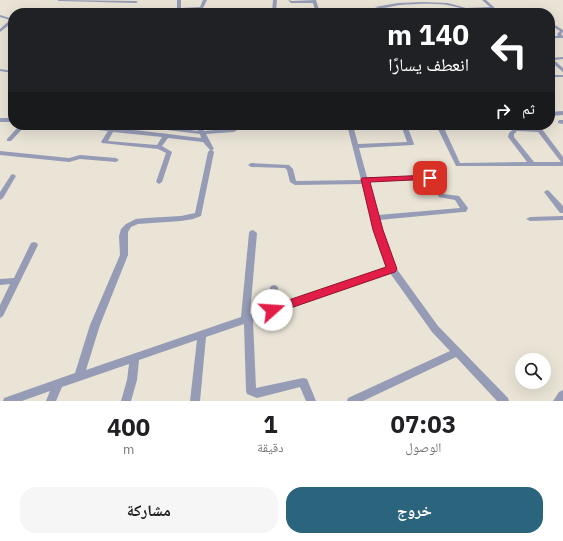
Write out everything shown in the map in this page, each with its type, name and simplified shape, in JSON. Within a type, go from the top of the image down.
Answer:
[{"type":"street","points":[[59,0],[58,1],[136,1]]},
{"type":"street","points":[[290,0],[291,2],[314,1]]},
{"type":"street","points":[[484,0],[493,8]]},
{"type":"street","points":[[377,8],[389,7],[398,4],[448,4],[464,8]]},
{"type":"street","points":[[0,31],[8,24]]},
{"type":"street","points":[[555,26],[561,29],[562,31],[559,34],[562,37]]},
{"type":"street","points":[[555,64],[563,71]]},
{"type":"street","points":[[9,140],[18,130]]},
{"type":"street","points":[[111,130],[104,142],[159,147],[169,152],[159,182]]},
{"type":"street","points":[[120,130],[205,140]]},
{"type":"street","points":[[185,130],[202,132],[234,130]]},
{"type":"street","points":[[351,130],[375,218],[392,269],[430,323],[504,401]]},
{"type":"street","points":[[356,146],[411,144],[406,130]]},
{"type":"street","points":[[441,130],[458,166],[563,162]]},
{"type":"street","points":[[515,130],[511,134],[511,137],[532,164]]},
{"type":"street","points":[[540,130],[563,162]]},
{"type":"street","points":[[78,377],[95,325],[124,255],[124,229],[133,222],[186,217],[198,214],[211,150],[202,132]]},
{"type":"street","points":[[159,147],[166,136]]},
{"type":"street","points":[[0,153],[69,160],[80,157],[116,160]]},
{"type":"street","points":[[251,165],[287,166],[290,169],[292,182],[295,183],[431,178],[441,196],[457,198],[464,208],[463,210],[375,218]]},
{"type":"street","points":[[0,198],[13,176]]},
{"type":"street","points":[[547,192],[560,204],[563,212]]},
{"type":"street","points":[[530,219],[563,218]]},
{"type":"street","points":[[253,233],[247,319],[251,391],[257,393],[300,381],[305,385],[311,401]]},
{"type":"street","points":[[0,314],[34,244]]},
{"type":"street","points":[[8,401],[392,269]]},
{"type":"street","points":[[0,282],[16,281]]},
{"type":"street","points":[[272,310],[274,288]]},
{"type":"street","points":[[196,401],[202,334]]},
{"type":"street","points":[[352,401],[457,352]]},
{"type":"street","points":[[126,401],[132,380],[134,358]]},
{"type":"street","points":[[51,401],[58,384]]},
{"type":"street","points":[[558,401],[563,395]]},
{"type":"route","points":[[272,310],[392,269],[378,230],[366,179],[430,178]]}]
